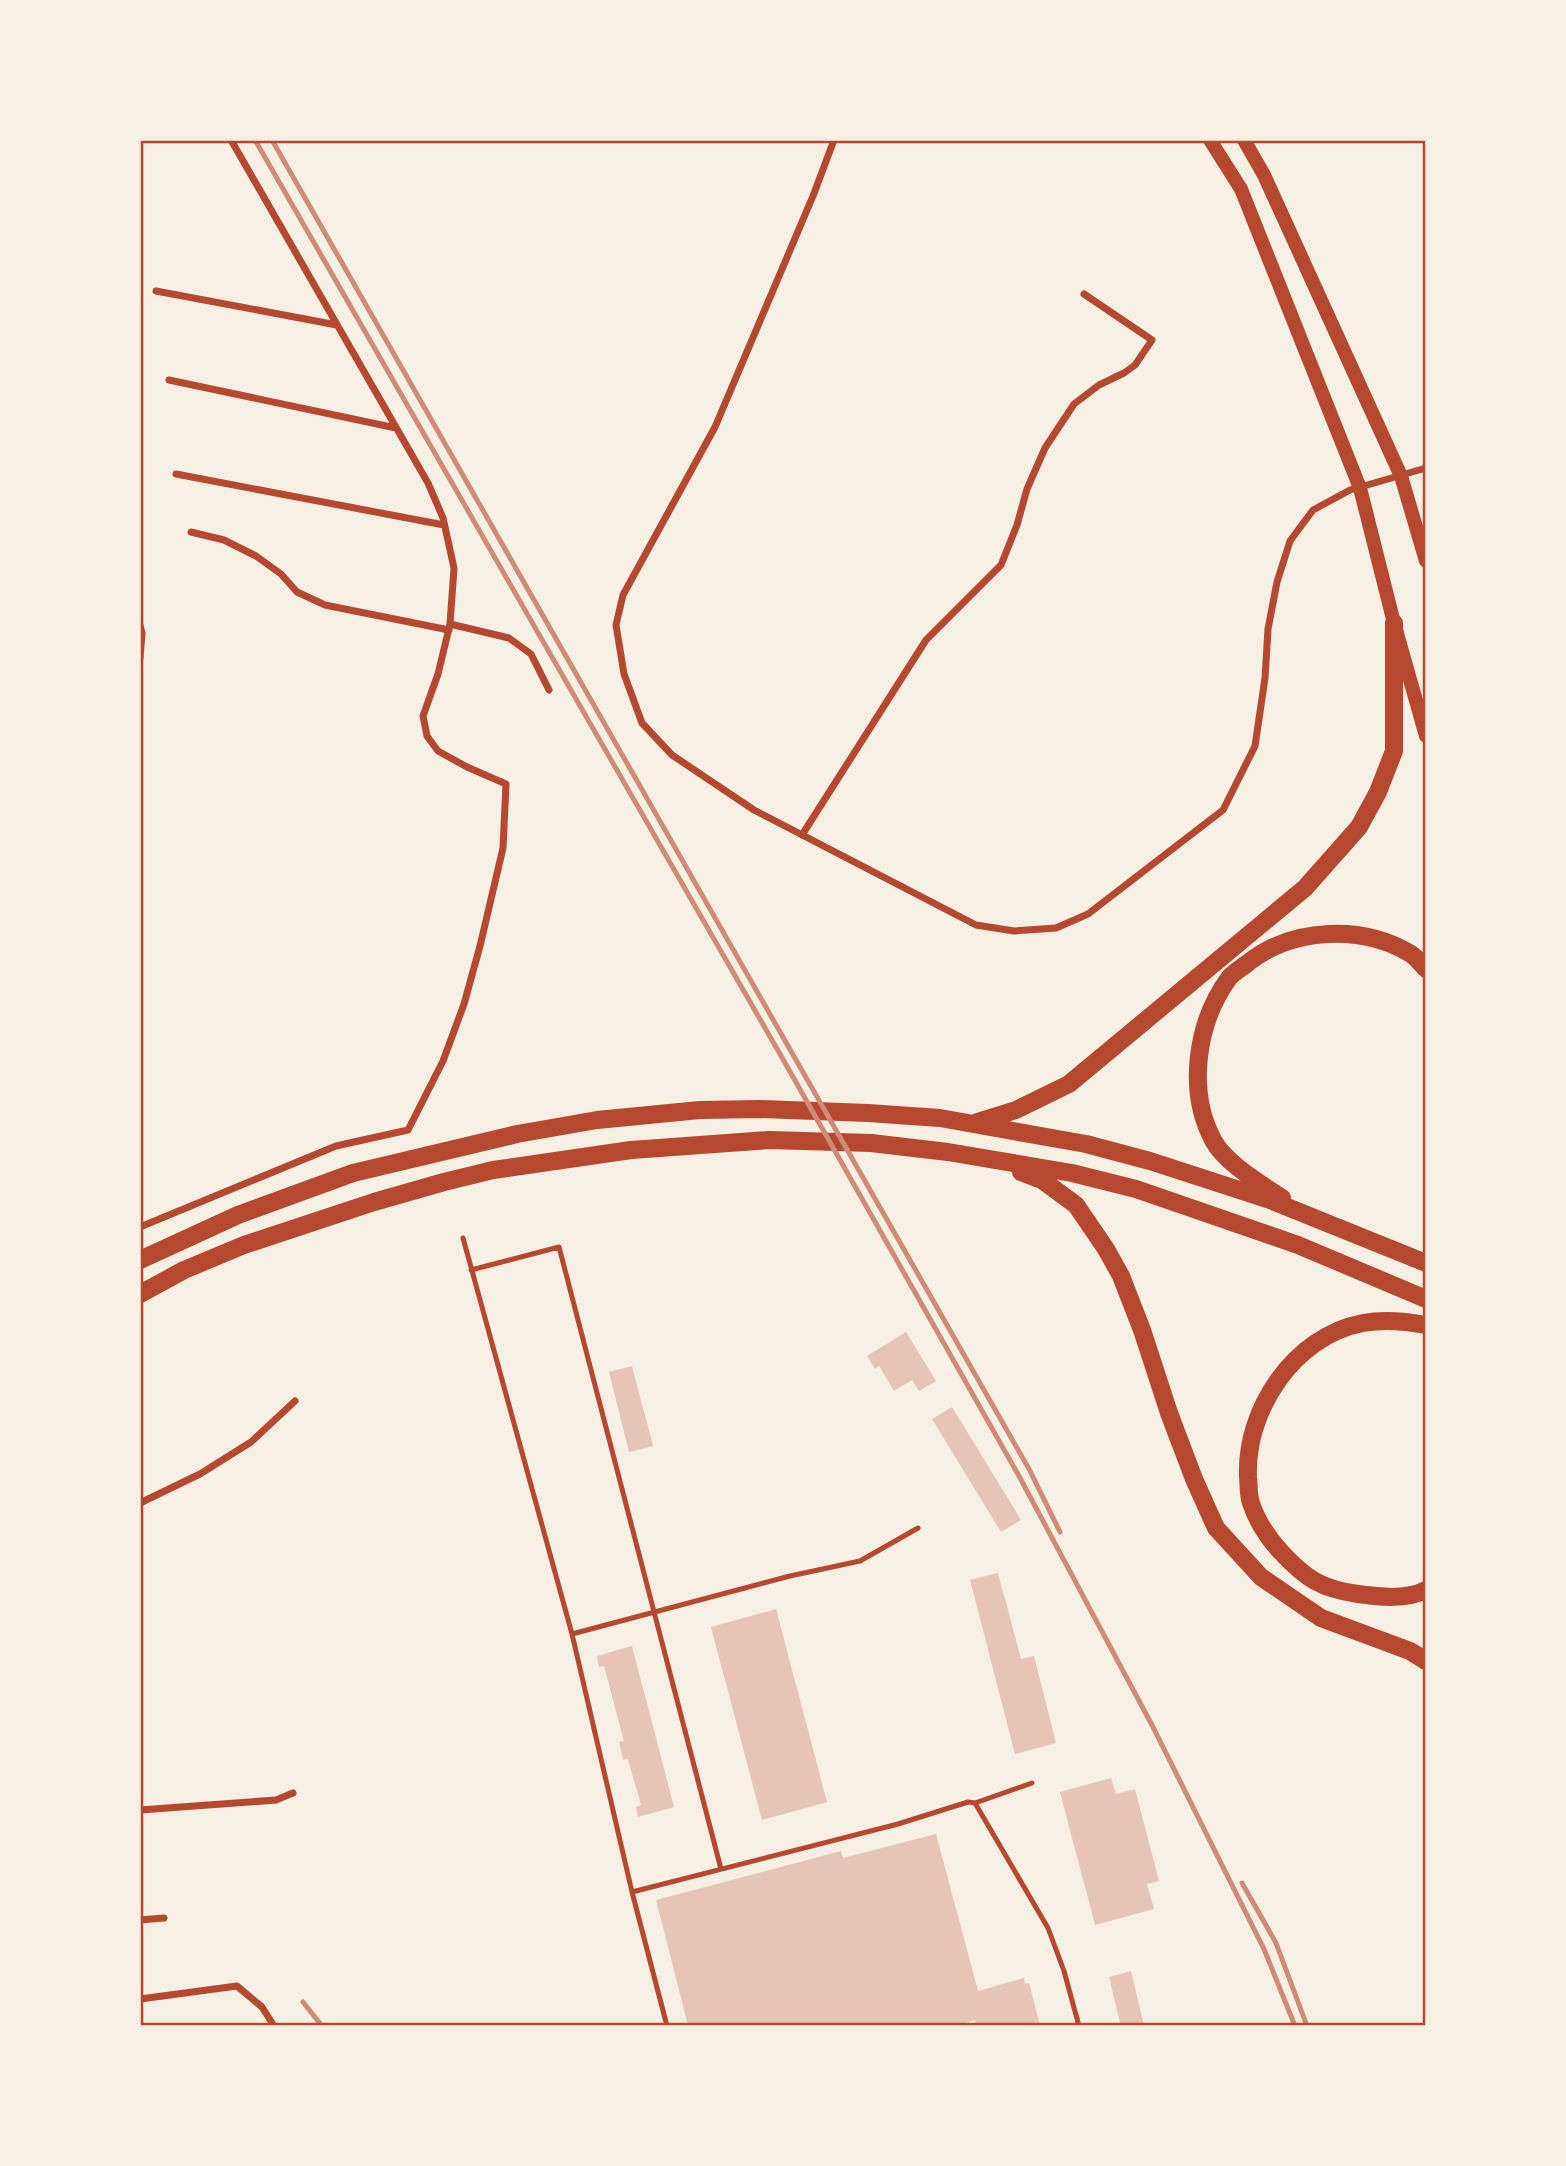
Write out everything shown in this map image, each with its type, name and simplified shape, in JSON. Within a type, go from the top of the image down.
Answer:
[{"type":"main road","points":[[1210,140],[1241,189],[1360,488],[1426,736]]},
{"type":"main road","points":[[1244,140],[1265,174],[1401,476],[1426,561]]},
{"type":"main road","points":[[973,1123],[1016,1110],[1069,1084],[1305,888],[1359,827],[1378,792],[1394,751],[1394,623]]},
{"type":"main road","points":[[1308,1216],[1238,1168],[1214,1142],[1199,1104],[1198,1054],[1209,1016],[1230,977],[1259,954],[1294,939],[1323,934],[1353,934],[1383,942],[1412,955],[1426,969]]},
{"type":"main road","points":[[140,1260],[238,1215],[353,1173],[517,1134],[597,1120],[700,1110],[760,1109],[940,1118],[1086,1144],[1150,1161],[1270,1200],[1426,1263]]},
{"type":"main road","points":[[140,1294],[184,1270],[244,1245],[374,1202],[494,1170],[631,1150],[769,1140],[871,1143],[1072,1173],[1136,1189],[1298,1245],[1426,1299]]},
{"type":"main road","points":[[992,1160],[1042,1180],[1076,1205],[1106,1249],[1121,1276],[1142,1329],[1173,1424],[1216,1528],[1261,1577],[1321,1618],[1410,1651],[1426,1661]]},
{"type":"main road","points":[[1426,1325],[1398,1320],[1361,1323],[1308,1348],[1287,1368],[1267,1396],[1255,1427],[1247,1460],[1250,1501],[1268,1539],[1301,1574],[1336,1591],[1384,1598],[1426,1590]]},
{"type":"street","points":[[140,1227],[336,1146],[408,1130],[443,1061],[464,1004],[481,946],[503,848],[506,784],[438,751],[427,737],[424,716],[438,674],[449,627],[454,568],[444,525],[428,483],[230,140]]},
{"type":"street","points":[[834,140],[715,427],[623,595],[616,625],[624,674],[642,723],[673,755],[754,810],[976,925],[1014,931],[1056,928],[1088,914],[1223,810],[1255,746],[1265,678],[1268,629],[1277,582],[1290,541],[1313,510],[1350,490],[1426,468]]},
{"type":"street","points":[[156,291],[337,325]]},
{"type":"street","points":[[802,835],[926,640],[1001,565],[1017,526],[1027,489],[1041,458],[1074,404],[1099,385],[1125,373],[1135,365],[1152,340],[1084,294]]},
{"type":"street","points":[[169,380],[396,428]]},
{"type":"street","points":[[176,474],[444,525]]},
{"type":"street","points":[[191,532],[224,540],[256,556],[281,574],[298,592],[326,605],[509,638],[531,654],[549,690]]},
{"type":"street","points":[[140,625],[140,658]]},
{"type":"street","points":[[140,1503],[200,1474],[251,1442],[295,1401]]},
{"type":"street","points":[[140,1810],[276,1800],[293,1793]]},
{"type":"street","points":[[140,1920],[164,1918]]},
{"type":"street","points":[[140,1999],[237,1986],[262,2007],[274,2026]]},
{"type":"lane","points":[[463,1238],[572,1634],[632,1892],[667,2026]]},
{"type":"lane","points":[[471,1270],[559,1247],[721,1869]]},
{"type":"lane","points":[[572,1634],[790,1576],[860,1561],[918,1528]]},
{"type":"lane","points":[[632,1892],[898,1824],[968,1802],[975,1803],[1032,1783]]},
{"type":"lane","points":[[975,1803],[1048,1928],[1064,1971],[1079,2026]]},
{"type":"building","points":[[906,1332],[936,1381],[919,1391],[912,1380],[894,1391],[879,1366],[875,1369],[867,1356]]},
{"type":"building","points":[[632,1366],[653,1446],[629,1452],[609,1372]]},
{"type":"building","points":[[952,1407],[1021,1520],[1001,1532],[932,1419]]},
{"type":"building","points":[[998,1573],[1021,1659],[1034,1656],[1056,1743],[1015,1754],[970,1580]]},
{"type":"building","points":[[776,1609],[827,1802],[762,1820],[711,1627]]},
{"type":"building","points":[[632,1646],[674,1807],[638,1817],[636,1807],[641,1805],[628,1759],[623,1760],[619,1742],[624,1741],[604,1666],[599,1667],[597,1656]]},
{"type":"building","points":[[1111,1778],[1116,1794],[1135,1789],[1159,1881],[1147,1884],[1154,1909],[1095,1925],[1060,1792]]},
{"type":"building","points":[[936,1834],[978,1991],[1024,1978],[1025,1984],[1029,1983],[1040,2026],[976,2026],[975,2020],[951,2026],[688,2026],[656,1900],[841,1851],[843,1858]]},
{"type":"building","points":[[1131,1971],[1144,2026],[1121,2026],[1109,1977]]},
{"type":"railway","points":[[255,140],[1019,1476],[1153,1727],[1264,1949],[1295,2026]]},
{"type":"railway","points":[[272,140],[1029,1469],[1060,1532]]},
{"type":"railway","points":[[1242,1883],[1276,1943],[1307,2026]]},
{"type":"railway","points":[[303,2002],[322,2026]]}]
